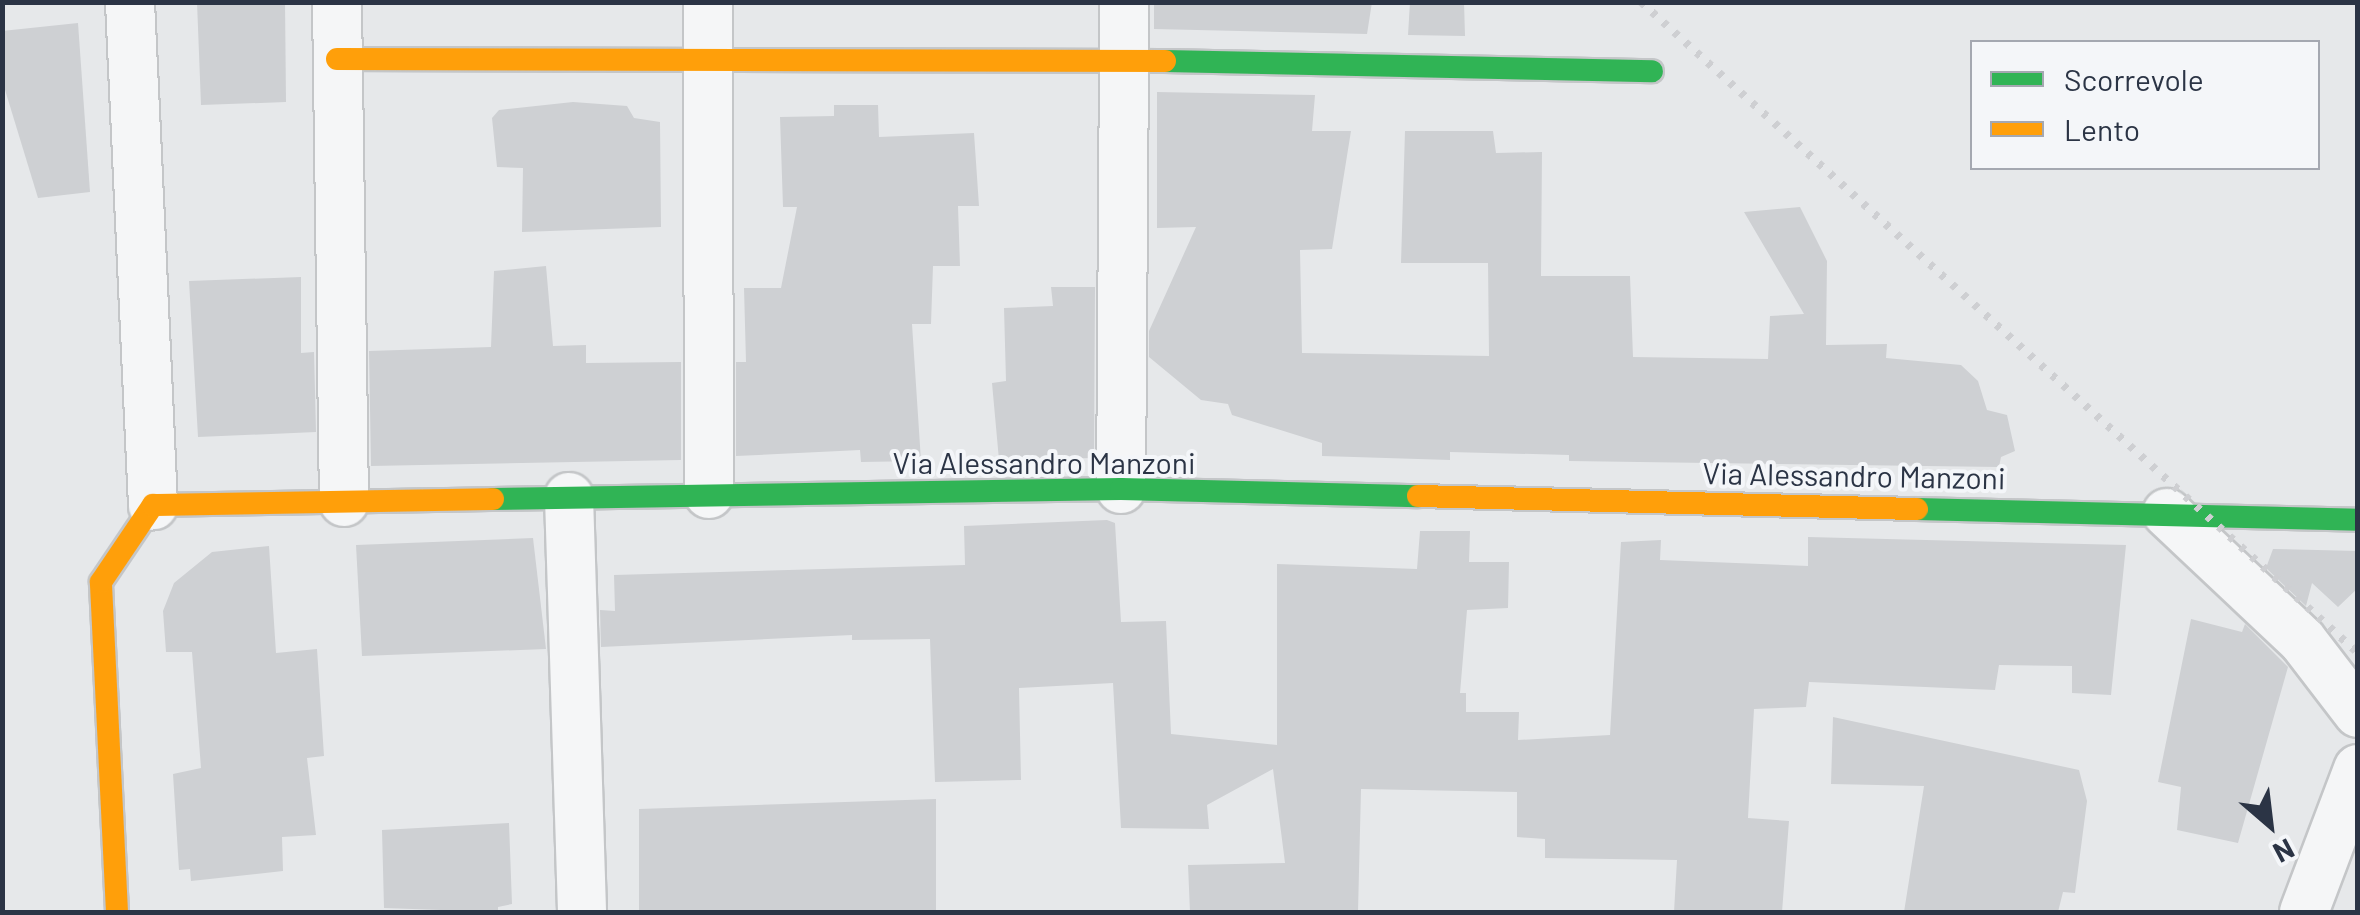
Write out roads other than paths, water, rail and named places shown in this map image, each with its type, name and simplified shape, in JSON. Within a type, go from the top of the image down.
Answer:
[{"type":"main road","points":[[337,60],[1123,60],[1652,71]]},
{"type":"main road","name":"Via Alessandro Manzoni","points":[[153,505],[1120,489],[2358,520]]},
{"type":"main road","points":[[117,912],[102,582],[153,505]]},
{"type":"street","points":[[130,2],[153,505]]},
{"type":"street","points":[[336,2],[344,502]]},
{"type":"street","points":[[708,2],[709,494]]},
{"type":"street","points":[[1120,489],[1124,2]]},
{"type":"street","points":[[569,497],[582,912]]},
{"type":"street","points":[[2167,513],[2302,640],[2358,713]]},
{"type":"street","points":[[2304,912],[2358,769]]},
{"type":"railway","points":[[1641,2],[2358,653]]}]
